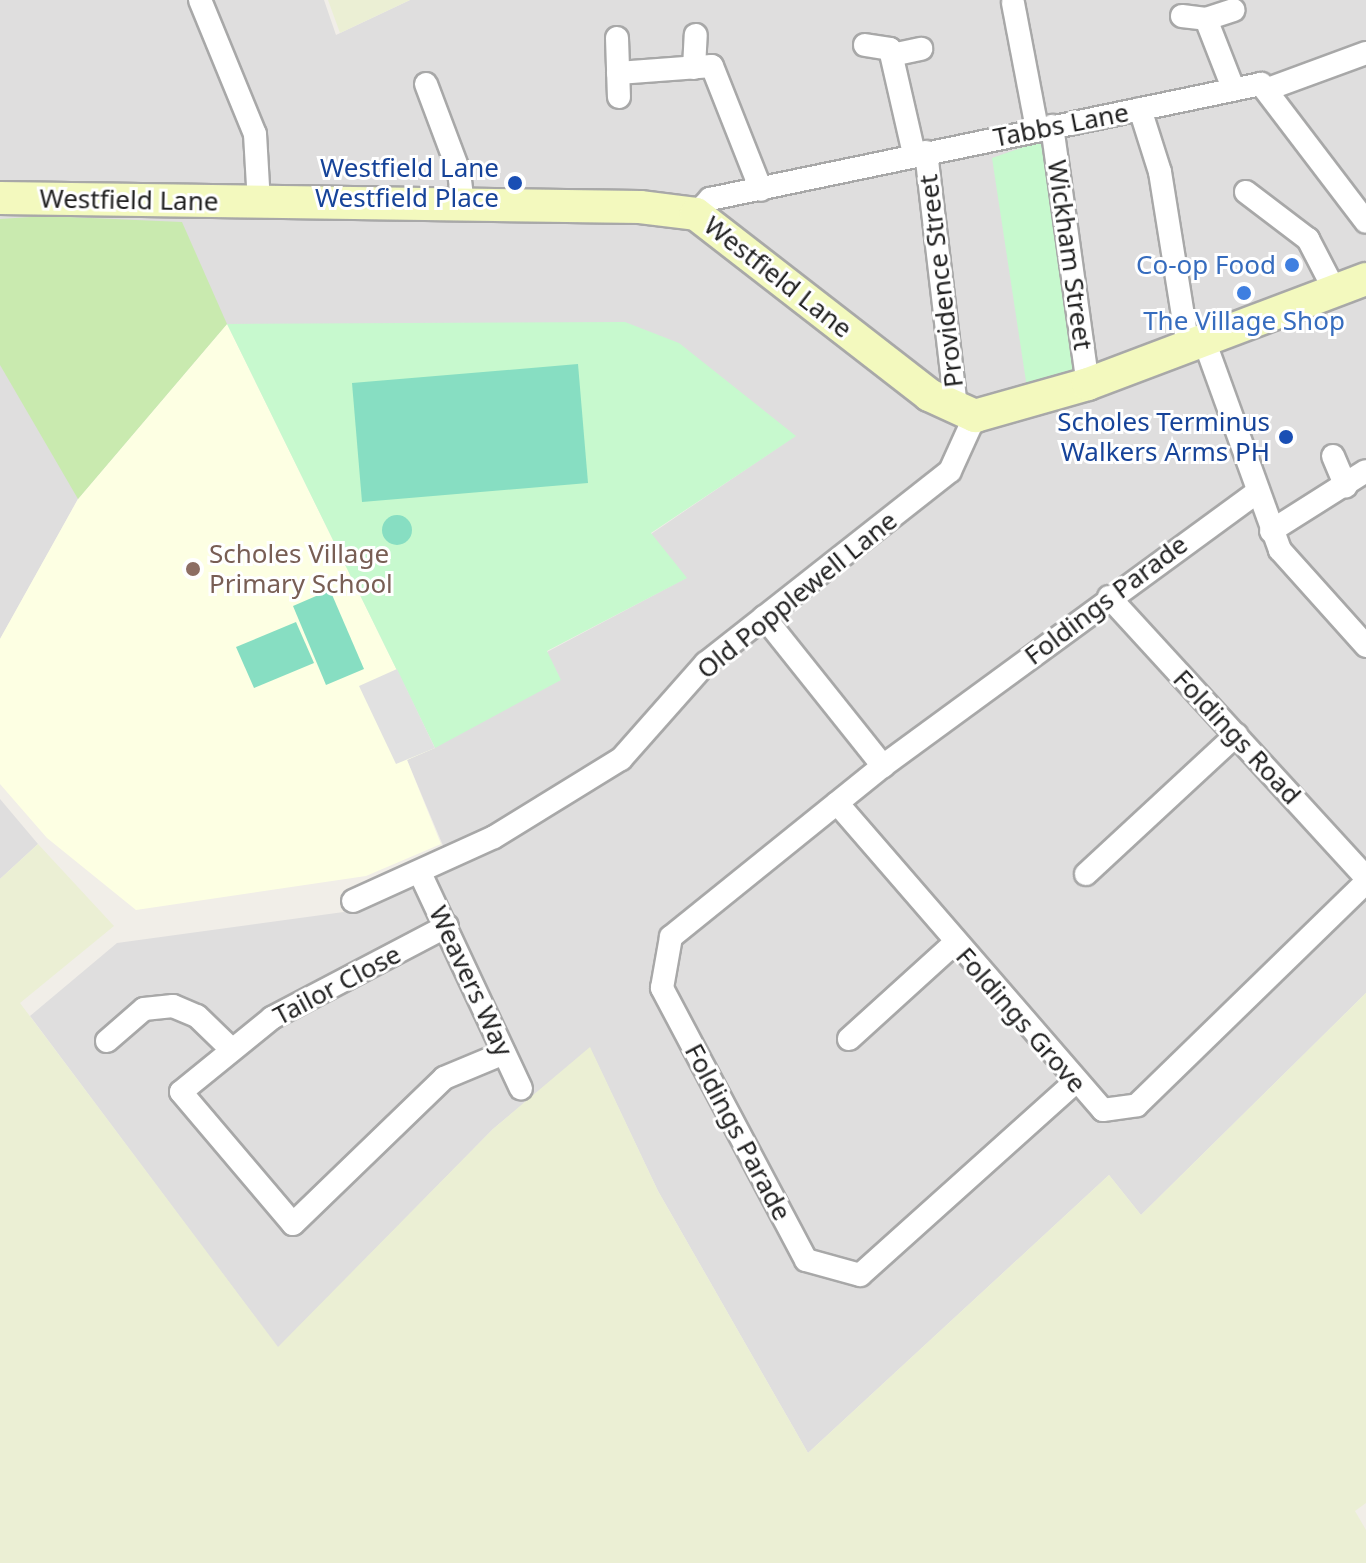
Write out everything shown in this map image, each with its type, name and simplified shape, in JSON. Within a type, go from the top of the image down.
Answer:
[{"type":"main road","name":"Westfield Lane","points":[[0,198],[463,206],[696,214],[966,412]]},
{"type":"main road","points":[[966,412],[1088,384],[1366,279]]},
{"type":"street","points":[[200,0],[255,134],[259,204]]},
{"type":"street","name":"Wickham Street","points":[[1013,3],[1044,128],[1088,384]]},
{"type":"street","points":[[1182,16],[1206,19],[1234,10]]},
{"type":"street","points":[[1206,19],[1233,88]]},
{"type":"street","points":[[694,68],[696,35]]},
{"type":"street","points":[[617,38],[619,97]]},
{"type":"street","points":[[865,45],[891,52],[921,49]]},
{"type":"street","name":"Providence Street","points":[[891,52],[920,153],[966,412]]},
{"type":"street","points":[[1366,53],[1268,89],[1366,222]]},
{"type":"street","points":[[618,73],[712,66],[761,190]]},
{"type":"street","points":[[426,84],[459,172],[463,206]]},
{"type":"street","name":"Tabbs Lane","points":[[696,214],[710,199],[920,153],[1233,88],[1268,89]]},
{"type":"street","points":[[1140,109],[1160,172],[1196,343],[1255,494],[1271,531],[1322,604],[1366,646]]},
{"type":"street","points":[[1246,192],[1308,239],[1335,291]]},
{"type":"street","name":"Old Popplewell Lane","points":[[353,901],[420,873],[621,759],[706,663],[950,471],[966,412]]},
{"type":"street","points":[[1333,456],[1346,486]]},
{"type":"street","points":[[1271,531],[1366,471]]},
{"type":"street","name":"Foldings Parade","points":[[1073,1084],[860,1275],[806,1260],[662,988],[671,937],[883,766],[1109,597],[1255,494]]},
{"type":"street","name":"Foldings Road","points":[[1109,597],[1366,880]]},
{"type":"street","points":[[764,617],[883,766]]},
{"type":"street","points":[[1086,874],[1236,735]]},
{"type":"street","name":"Foldings Grove","points":[[837,803],[1073,1084],[1103,1110],[1137,1105],[1366,880]]},
{"type":"street","name":"Weavers Way","points":[[420,873],[521,1089]]},
{"type":"street","name":"Tailor Close","points":[[447,926],[272,1018],[230,1048],[181,1092],[293,1224],[444,1078],[504,1053]]},
{"type":"street","points":[[849,1039],[955,943]]},
{"type":"street","points":[[107,1041],[144,1009],[173,1006],[197,1016],[230,1048]]},
{"type":"shaded area","points":[[0,0],[324,0],[336,35],[410,0],[1366,0],[1366,993],[1141,1215],[1109,1175],[808,1453],[658,1191],[590,1048],[493,1129],[278,1348],[30,1016],[117,943],[351,911],[452,867],[407,760],[560,680],[547,652],[686,578],[651,534],[795,436],[227,324],[78,499],[0,639]]},
{"type":"shaded area","points":[[328,0],[410,0],[340,33]]},
{"type":"shaded area","name":"Scholes Village Primary School","points":[[227,324],[435,748],[407,760],[441,844],[366,876],[136,910],[47,838],[0,784],[0,639],[78,499]]},
{"type":"shaded area","points":[[397,669],[435,748],[396,764],[359,686]]},
{"type":"shaded area","points":[[0,799],[38,844],[0,879]]},
{"type":"shaded area","points":[[38,844],[114,926],[20,1003],[278,1347],[493,1129],[590,1047],[658,1191],[808,1453],[1109,1175],[1141,1215],[1366,993],[1366,1503],[1355,1511],[1366,1530],[1366,1563],[0,1563],[0,879]]},
{"type":"green space","points":[[1041,141],[1079,370],[1027,388],[992,158]]},
{"type":"green space","points":[[45,216],[182,222],[227,324],[78,499],[0,365],[0,219]]},
{"type":"green space","points":[[625,322],[679,343],[796,436],[651,533],[687,578],[547,651],[561,680],[435,748],[227,324]]},
{"type":"green space","points":[[578,364],[588,483],[362,502],[352,383]]},
{"type":"green space","points":[[397,515],[408,519],[412,530],[408,541],[397,545],[386,541],[382,530],[386,519]]},
{"type":"green space","points":[[330,590],[364,669],[326,685],[293,606]]},
{"type":"green space","points":[[296,622],[314,663],[254,688],[236,647]]},
{"type":"place","name":"Westfield Lane Westfield Place","points":[[515,183]]},
{"type":"place","name":"Co-op Food","points":[[1292,265]]},
{"type":"place","name":"The Village Shop","points":[[1244,293]]},
{"type":"place","name":"Scholes Terminus Walkers Arms PH","points":[[1286,437]]},
{"type":"place","name":"Scholes Village Primary School","points":[[193,569]]}]
